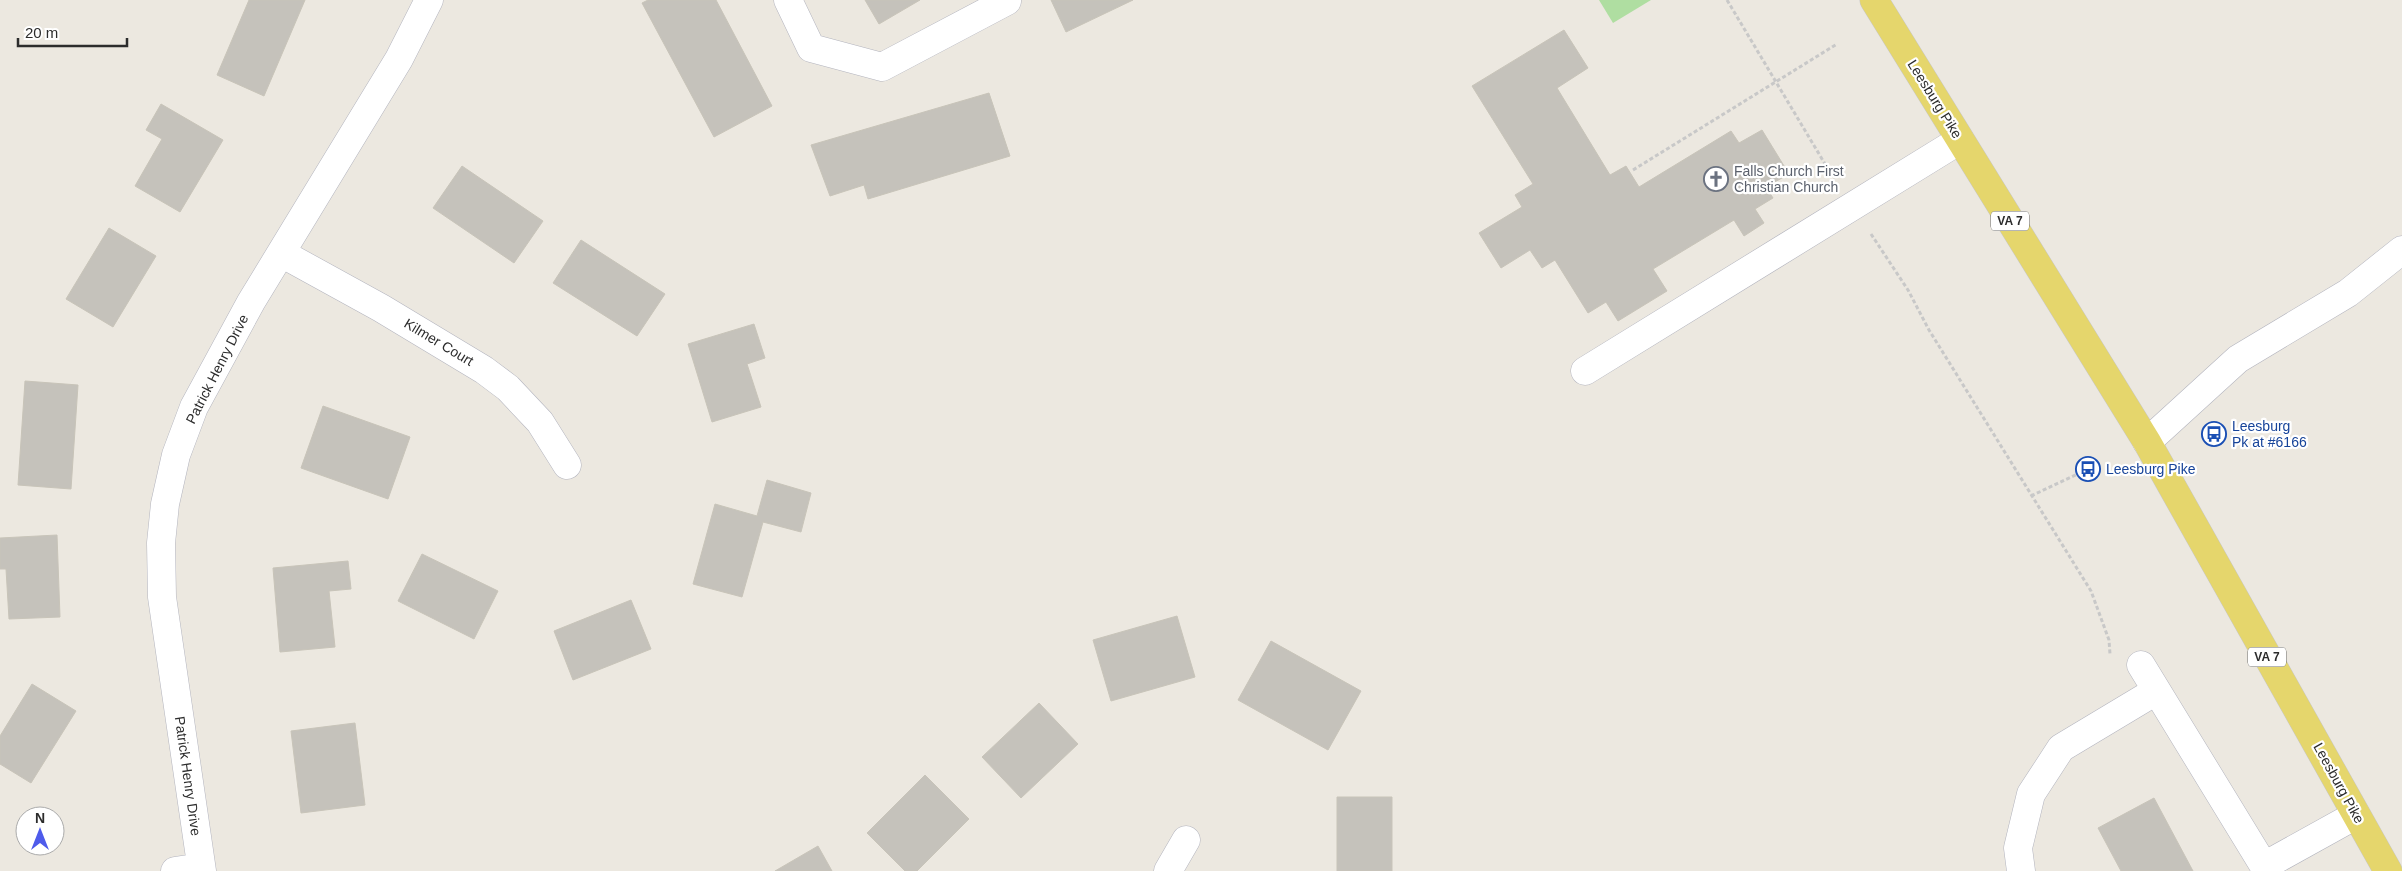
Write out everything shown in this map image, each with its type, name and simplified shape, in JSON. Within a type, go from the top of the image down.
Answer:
[{"type":"main road","name":"Leesburg Pike","points":[[1874,0],[2147,442],[2388,871]]},
{"type":"street","name":"Patrick Henry Drive","points":[[193,870],[162,598],[161,543],[165,504],[176,455],[194,407],[251,302],[399,59],[430,0]]},
{"type":"street","points":[[788,0],[811,48],[882,67],[1007,2]]},
{"type":"street","points":[[1585,371],[1960,140]]},
{"type":"street","points":[[2147,442],[2238,359],[2348,293],[2402,250]]},
{"type":"street","name":"Kilmer Court","points":[[281,254],[381,308],[484,370],[508,388],[540,422],[567,465]]},
{"type":"street","points":[[2141,665],[2266,869],[2356,814]]},
{"type":"street","points":[[2021,871],[2018,848],[2031,794],[2061,748],[2156,691]]},
{"type":"street","points":[[1168,871],[1186,840]]},
{"type":"path","points":[[1727,0],[1852,206],[1908,290],[1928,330],[2091,591],[2109,640],[2110,656]]},
{"type":"path","points":[[1633,170],[1837,44]]},
{"type":"path","points":[[2032,496],[2088,469]]},
{"type":"green space","points":[[1599,0],[1651,0],[1613,23]]},
{"type":"building","points":[[249,0],[305,0],[264,96],[217,75]]},
{"type":"building","points":[[648,0],[716,0],[772,106],[714,137],[642,3]]},
{"type":"building","points":[[865,0],[920,0],[879,24]]},
{"type":"building","points":[[1051,0],[1133,0],[1066,32]]},
{"type":"building","name":"Falls Church First Christian Church","points":[[1564,30],[1588,68],[1557,88],[1610,175],[1626,166],[1639,187],[1731,131],[1739,143],[1762,130],[1789,174],[1766,187],[1773,198],[1755,209],[1764,223],[1744,236],[1734,220],[1653,269],[1667,291],[1618,321],[1606,302],[1588,313],[1555,260],[1542,268],[1530,250],[1501,268],[1479,233],[1522,207],[1515,195],[1533,184],[1472,86]]},
{"type":"building","points":[[989,93],[1010,156],[868,199],[864,185],[830,196],[811,145]]},
{"type":"building","points":[[161,104],[223,140],[180,212],[135,186],[162,139],[146,130]]},
{"type":"building","points":[[462,166],[543,221],[514,263],[433,208]]},
{"type":"building","points":[[109,228],[156,256],[113,327],[66,299]]},
{"type":"building","points":[[581,240],[665,294],[637,336],[553,283]]},
{"type":"building","points":[[754,324],[765,358],[747,364],[761,407],[712,422],[688,344]]},
{"type":"building","points":[[25,381],[78,385],[71,489],[18,485]]},
{"type":"building","points":[[323,406],[410,437],[388,499],[301,468]]},
{"type":"building","points":[[767,480],[811,493],[801,532],[763,522],[742,597],[693,584],[715,504],[757,516]]},
{"type":"building","points":[[57,535],[60,617],[9,619],[6,569],[0,569],[0,538]]},
{"type":"building","points":[[422,554],[498,591],[474,639],[398,601]]},
{"type":"building","points":[[348,561],[351,589],[329,591],[335,647],[280,652],[273,568]]},
{"type":"building","points":[[631,600],[651,649],[573,680],[554,631]]},
{"type":"building","points":[[1177,616],[1195,677],[1111,701],[1093,640]]},
{"type":"building","points":[[1271,641],[1361,691],[1328,750],[1238,700]]},
{"type":"building","points":[[32,684],[76,711],[31,783],[0,764],[0,736]]},
{"type":"building","points":[[1039,703],[1078,744],[1021,798],[982,757]]},
{"type":"building","points":[[355,723],[365,805],[301,813],[291,731]]},
{"type":"building","points":[[925,775],[969,819],[917,871],[905,871],[867,833]]},
{"type":"building","points":[[1337,797],[1392,797],[1392,871],[1337,871]]},
{"type":"building","points":[[2154,798],[2193,871],[2121,871],[2098,828]]},
{"type":"building","points":[[818,846],[832,871],[775,871]]},
{"type":"place","name":"Falls Church First Christian Church","points":[[1716,179]]},
{"type":"place","name":"Leesburg Pk at #6166","points":[[2214,434]]},
{"type":"place","name":"Leesburg Pike","points":[[2088,469]]}]
